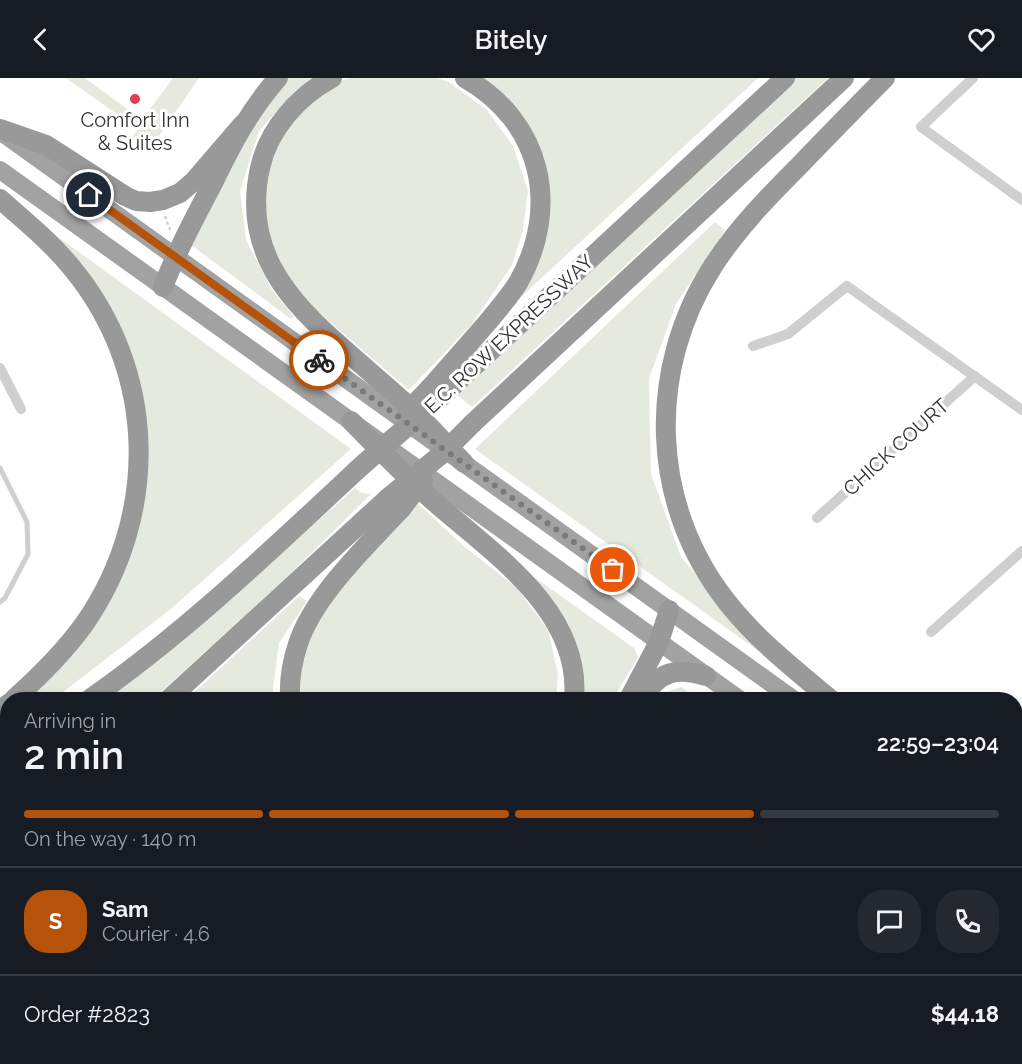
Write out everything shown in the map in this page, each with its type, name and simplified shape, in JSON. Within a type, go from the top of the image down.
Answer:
[{"type":"highway","points":[[163,287],[175,256],[243,124],[261,96],[278,78]]},
{"type":"highway","points":[[332,78],[322,83],[293,108],[280,123],[268,144],[262,159],[255,199],[261,242],[268,260],[294,302],[407,405],[464,463]]},
{"type":"highway","points":[[436,392],[517,283],[530,257],[541,214],[541,193],[537,170],[520,129],[509,112],[496,99],[465,78]]},
{"type":"highway","name":"E.C. ROW EXPRESSWAY","points":[[99,692],[159,648],[209,606],[386,443],[415,421],[436,392],[785,78]]},
{"type":"highway","name":"E.C. ROW EXPRESSWAY","points":[[394,503],[473,423],[844,78]]},
{"type":"highway","points":[[822,692],[740,618],[715,587],[702,565],[690,542],[672,489],[665,433],[666,406],[671,373],[682,331],[697,295],[713,266],[751,216],[885,78]]},
{"type":"highway","points":[[0,130],[46,145],[125,196],[136,201],[150,202],[171,198],[187,188],[243,124]]},
{"type":"highway","points":[[0,130],[783,692]]},
{"type":"highway","points":[[0,170],[729,692]]},
{"type":"highway","points":[[0,199],[54,248],[73,269],[104,316],[120,350],[130,381],[140,460],[138,487],[131,520],[120,557],[102,594],[66,648],[22,692]]},
{"type":"highway","points":[[351,421],[429,497],[513,570],[541,601],[561,633],[568,650],[573,669],[574,692]]},
{"type":"highway","points":[[177,692],[394,503]]},
{"type":"highway","points":[[290,692],[298,642],[311,617],[324,596],[394,503]]},
{"type":"highway","points":[[633,692],[659,642],[669,610]]},
{"type":"highway","points":[[646,692],[659,678],[672,672],[687,671],[706,676]]},
{"type":"street","points":[[973,78],[921,127],[1022,200]]},
{"type":"street","points":[[753,346],[788,334],[848,286],[1022,410]]},
{"type":"street","points":[[0,368],[21,409]]},
{"type":"street","name":"CHICK COURT","points":[[817,518],[975,376]]},
{"type":"street","points":[[931,632],[1022,551]]},
{"type":"lane","points":[[0,468],[27,522],[28,554],[5,598],[0,602]]},
{"type":"path","points":[[162,207],[172,236]]},
{"type":"shaded area","points":[[66,78],[85,78],[142,120],[173,78],[199,78],[159,136],[146,142],[139,142],[132,137],[138,129]]},
{"type":"shaded area","points":[[287,78],[316,78],[295,91],[259,131],[240,191],[246,240],[272,290],[294,317],[291,319],[191,245],[249,126]]},
{"type":"shaded area","points":[[350,78],[437,78],[449,82],[487,110],[513,146],[528,191],[523,230],[512,265],[472,324],[409,390],[316,310],[274,260],[262,207],[268,166],[283,130],[312,98]]},
{"type":"shaded area","points":[[476,78],[758,78],[522,296],[519,291],[541,256],[547,222],[548,184]]},
{"type":"shaded area","points":[[795,78],[828,78],[472,407],[457,395]]},
{"type":"shaded area","points":[[36,221],[351,449],[172,608],[63,692],[30,692],[65,659],[108,604],[128,554],[138,389]]},
{"type":"shaded area","points":[[715,222],[725,230],[676,304],[649,379],[651,474],[681,557],[760,652],[475,449]]},
{"type":"shaded area","points":[[355,488],[362,493],[371,494],[288,576],[161,692],[116,692],[181,642]]},
{"type":"shaded area","points":[[417,503],[466,548],[516,587],[548,630],[558,674],[557,692],[298,692],[297,675],[311,629],[346,580]]},
{"type":"shaded area","points":[[534,577],[634,648],[638,657],[617,692],[577,692],[529,579]]},
{"type":"shaded area","points":[[299,596],[307,601],[279,643],[273,692],[195,692]]},
{"type":"shaded area","points":[[681,687],[688,692],[668,692]]},
{"type":"way so far","points":[[319,360],[613,570]]},
{"type":"place","name":"Comfort Inn & Suites","points":[[135,99]]},
{"type":"route","points":[[89,195],[319,360]]}]
